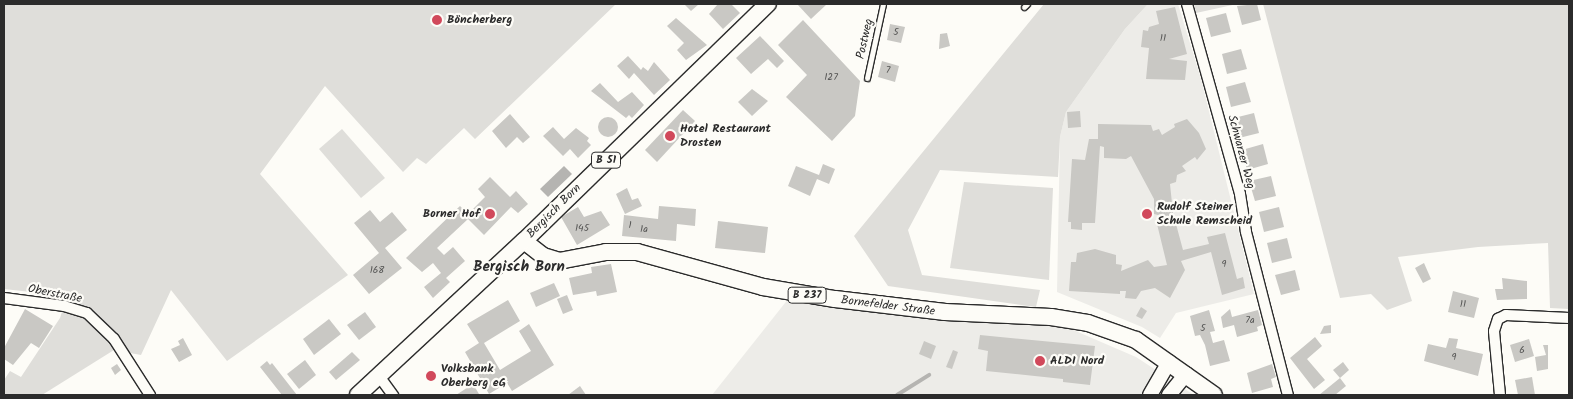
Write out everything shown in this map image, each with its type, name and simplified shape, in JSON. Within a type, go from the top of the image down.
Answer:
[{"type":"main road","name":"Bergisch Born","points":[[358,395],[524,241],[768,4]]},
{"type":"main road","name":"Bornefelder Straße","points":[[524,241],[538,254],[559,261],[606,252],[637,252],[763,287],[835,300],[945,312],[1069,320],[1118,332],[1169,362],[1214,395]]},
{"type":"main road","points":[[1150,395],[1169,362]]},
{"type":"main road","points":[[1169,395],[1186,374]]},
{"type":"street","name":"Schwarzer Weg","points":[[1187,4],[1240,194],[1246,232],[1288,395]]},
{"type":"street","name":"Oberstraße","points":[[4,298],[64,306],[87,313],[114,338],[150,395]]},
{"type":"street","points":[[1500,395],[1494,331],[1498,319],[1506,315],[1569,318]]},
{"type":"street","points":[[379,376],[393,395]]},
{"type":"lane","name":"Postweg","points":[[867,78],[883,4]]},
{"type":"shaded area","points":[[4,4],[616,4],[475,139],[464,128],[426,164],[417,158],[403,172],[325,86],[260,174],[348,275],[227,361],[171,290],[141,355],[114,350],[42,395],[4,395],[4,380],[10,371],[21,377],[60,318],[67,296],[4,289]]},
{"type":"shaded area","points":[[1044,4],[1148,4],[1125,29],[1066,112],[1060,137],[1058,177],[940,170],[908,230],[922,275],[1040,290],[1036,307],[888,286],[854,236]]},
{"type":"shaded area","name":"Rudolf Steiner Schule Remscheid","points":[[1148,4],[1178,4],[1201,79],[1254,294],[1176,313],[1160,338],[1142,327],[1057,292],[1060,137],[1066,112],[1125,29]]},
{"type":"shaded area","points":[[1194,4],[1237,4],[1196,13]]},
{"type":"shaded area","points":[[1263,4],[1569,4],[1569,309],[1550,308],[1548,243],[1478,247],[1398,257],[1412,301],[1387,310],[1371,294],[1340,298]]},
{"type":"shaded area","points":[[342,129],[385,178],[361,198],[319,149]]},
{"type":"shaded area","points":[[564,166],[572,174],[548,197],[540,189]]},
{"type":"shaded area","points":[[964,182],[1053,188],[1049,280],[950,268]]},
{"type":"shaded area","points":[[800,284],[1057,323],[1136,357],[1194,395],[712,395]]},
{"type":"building","points":[[684,4],[699,4],[691,11]]},
{"type":"building","points":[[718,4],[731,4],[740,13],[723,29],[709,14]]},
{"type":"building","points":[[797,4],[827,4],[811,19]]},
{"type":"building","points":[[1257,4],[1261,20],[1242,25],[1237,6]]},
{"type":"building","points":[[1175,7],[1187,54],[1169,59],[1187,61],[1185,80],[1146,79],[1149,48],[1141,47],[1143,30],[1148,31],[1149,27],[1159,24],[1156,11]]},
{"type":"building","points":[[1226,13],[1231,32],[1211,37],[1206,18]]},
{"type":"building","points":[[676,18],[707,45],[686,60],[677,50],[684,43],[667,26]]},
{"type":"building","points":[[803,20],[860,81],[855,116],[832,141],[786,97],[807,75],[778,45]]},
{"type":"building","points":[[890,24],[905,27],[901,43],[887,40]]},
{"type":"building","points":[[947,33],[950,46],[939,49],[940,34]]},
{"type":"building","points":[[760,36],[784,61],[777,68],[768,59],[751,74],[736,58]]},
{"type":"building","points":[[1241,49],[1247,69],[1227,74],[1222,54]]},
{"type":"building","points":[[628,56],[641,70],[643,67],[648,71],[654,62],[670,80],[654,95],[634,73],[629,79],[617,66]]},
{"type":"building","points":[[882,61],[899,66],[895,82],[878,77]]},
{"type":"building","points":[[1245,82],[1251,102],[1231,107],[1226,87]]},
{"type":"building","points":[[600,83],[618,102],[632,92],[644,105],[632,118],[629,115],[626,118],[591,91]]},
{"type":"building","points":[[752,89],[768,101],[752,116],[738,102]]},
{"type":"building","name":"Hotel Restaurant Drosten","points":[[683,110],[695,121],[657,162],[645,150]]},
{"type":"building","points":[[1080,111],[1081,127],[1068,128],[1067,112]]},
{"type":"building","points":[[1254,113],[1259,133],[1239,138],[1234,118]]},
{"type":"building","points":[[510,114],[530,137],[523,143],[517,137],[506,148],[492,131]]},
{"type":"building","points":[[608,117],[615,120],[618,127],[615,134],[608,137],[601,134],[598,127],[601,120]]},
{"type":"building","points":[[1187,119],[1199,133],[1206,149],[1197,160],[1195,157],[1182,166],[1186,171],[1177,175],[1176,182],[1170,184],[1173,213],[1183,250],[1209,244],[1207,237],[1225,233],[1237,279],[1243,277],[1245,288],[1222,295],[1211,252],[1181,261],[1185,270],[1170,298],[1155,288],[1141,291],[1136,299],[1125,298],[1126,291],[1120,291],[1120,294],[1069,291],[1071,262],[1076,262],[1077,253],[1095,249],[1116,255],[1116,264],[1122,265],[1121,271],[1148,260],[1154,267],[1167,265],[1157,224],[1158,215],[1154,214],[1154,199],[1131,156],[1126,159],[1104,158],[1104,147],[1100,146],[1095,223],[1082,223],[1082,230],[1071,229],[1071,222],[1068,222],[1072,159],[1085,160],[1089,139],[1098,139],[1098,124],[1151,125],[1153,131],[1159,129],[1162,135],[1175,127],[1174,124]]},
{"type":"building","points":[[553,127],[564,139],[576,128],[589,138],[587,141],[591,145],[578,158],[570,149],[563,156],[543,136]]},
{"type":"building","points":[[1263,144],[1268,164],[1247,170],[1242,150]]},
{"type":"building","points":[[823,164],[835,169],[829,184],[817,179],[810,196],[788,186],[796,166],[819,175]]},
{"type":"building","points":[[1271,176],[1276,196],[1255,201],[1249,181]]},
{"type":"building","points":[[490,177],[510,197],[516,191],[528,204],[518,213],[511,207],[484,235],[468,219],[437,248],[444,255],[453,247],[465,261],[446,278],[450,282],[433,298],[424,287],[441,273],[433,263],[422,272],[406,258],[460,206],[468,214],[485,197],[478,189]]},
{"type":"building","points":[[627,188],[632,200],[638,198],[642,206],[625,214],[616,194]]},
{"type":"building","points":[[659,206],[696,209],[695,226],[677,224],[676,241],[622,236],[624,215],[658,219]]},
{"type":"building","points":[[578,207],[584,217],[601,211],[610,225],[577,245],[561,217]]},
{"type":"building","points":[[1279,207],[1284,227],[1264,232],[1259,212]]},
{"type":"building","points":[[370,210],[380,222],[392,212],[407,230],[385,248],[402,268],[369,294],[353,275],[379,253],[354,223]]},
{"type":"building","points":[[718,221],[768,227],[765,253],[715,248]]},
{"type":"building","points":[[1287,238],[1292,258],[1272,263],[1267,243]]},
{"type":"building","points":[[1424,263],[1431,279],[1423,283],[1415,268]]},
{"type":"building","points":[[611,264],[617,292],[597,296],[596,291],[573,295],[569,278],[592,273],[591,267]]},
{"type":"building","points":[[1295,270],[1300,290],[1281,295],[1275,275]]},
{"type":"building","points":[[1502,278],[1527,281],[1527,299],[1497,300],[1495,289],[1503,289]]},
{"type":"building","points":[[554,283],[560,296],[536,307],[530,293]]},
{"type":"building","points":[[1453,291],[1479,298],[1474,318],[1448,312]]},
{"type":"building","points":[[567,295],[573,310],[563,314],[557,299]]},
{"type":"building","points":[[508,300],[520,321],[484,343],[500,370],[531,351],[519,331],[529,324],[554,365],[512,391],[507,383],[489,394],[465,352],[479,343],[467,324]]},
{"type":"building","points":[[1141,307],[1147,311],[1142,319],[1136,316]]},
{"type":"building","points":[[25,309],[53,326],[39,348],[31,343],[13,365],[4,359],[4,348]]},
{"type":"building","points":[[1230,309],[1232,317],[1258,310],[1262,325],[1257,327],[1258,331],[1237,337],[1234,325],[1223,328],[1221,317]]},
{"type":"building","points":[[1209,310],[1215,331],[1210,332],[1213,343],[1224,340],[1230,361],[1210,366],[1205,345],[1200,335],[1195,336],[1190,316]]},
{"type":"building","points":[[365,312],[376,327],[359,340],[347,325]]},
{"type":"building","points":[[329,319],[341,334],[314,355],[303,339]]},
{"type":"building","points":[[1331,325],[1331,333],[1320,334],[1324,326]]},
{"type":"building","name":"ALDI Nord","points":[[980,335],[1095,346],[1090,385],[1063,382],[1063,379],[986,371],[988,351],[978,349]]},
{"type":"building","points":[[1315,337],[1322,346],[1307,359],[1325,380],[1314,389],[1290,358]]},
{"type":"building","points":[[183,338],[192,355],[179,362],[171,349],[180,345],[178,341]]},
{"type":"building","points":[[1449,338],[1458,339],[1456,348],[1483,354],[1478,376],[1424,361],[1428,344],[1446,348]]},
{"type":"building","points":[[1529,339],[1534,356],[1515,362],[1510,345]]},
{"type":"building","points":[[924,341],[936,346],[931,359],[919,354]]},
{"type":"building","points":[[1543,345],[1548,345],[1548,369],[1537,371],[1535,357],[1546,355]]},
{"type":"building","points":[[953,350],[958,352],[952,369],[946,367]]},
{"type":"building","points":[[352,352],[360,360],[336,380],[329,372]]},
{"type":"building","points":[[305,360],[316,375],[299,389],[287,374]]},
{"type":"building","points":[[267,361],[270,365],[272,363],[297,395],[282,395],[260,367]]},
{"type":"building","points":[[1343,362],[1349,370],[1340,378],[1333,370]]},
{"type":"building","points":[[117,364],[121,370],[115,375],[111,368]]},
{"type":"building","points":[[1272,364],[1276,377],[1271,379],[1273,387],[1252,393],[1247,373]]},
{"type":"building","points":[[1532,377],[1535,395],[1518,395],[1515,380]]},
{"type":"building","points":[[1340,378],[1346,386],[1335,395],[1319,395]]},
{"type":"building","points":[[473,384],[479,394],[456,395]]},
{"type":"building","points":[[580,386],[586,395],[568,395]]},
{"type":"waterway","points":[[897,395],[929,375]]},
{"type":"place","name":"Böncherberg","points":[[437,20]]},
{"type":"place","name":"Hotel Restaurant Drosten","points":[[670,136]]},
{"type":"place","name":"Borner Hof","points":[[490,214]]},
{"type":"place","name":"Rudolf Steiner Schule Remscheid","points":[[1147,214]]},
{"type":"place","name":"ALDI Nord","points":[[1040,361]]},
{"type":"place","name":"Volksbank Oberberg eG","points":[[431,376]]},
{"type":"district","name":"Bergisch Born","points":[[519,268]]}]
